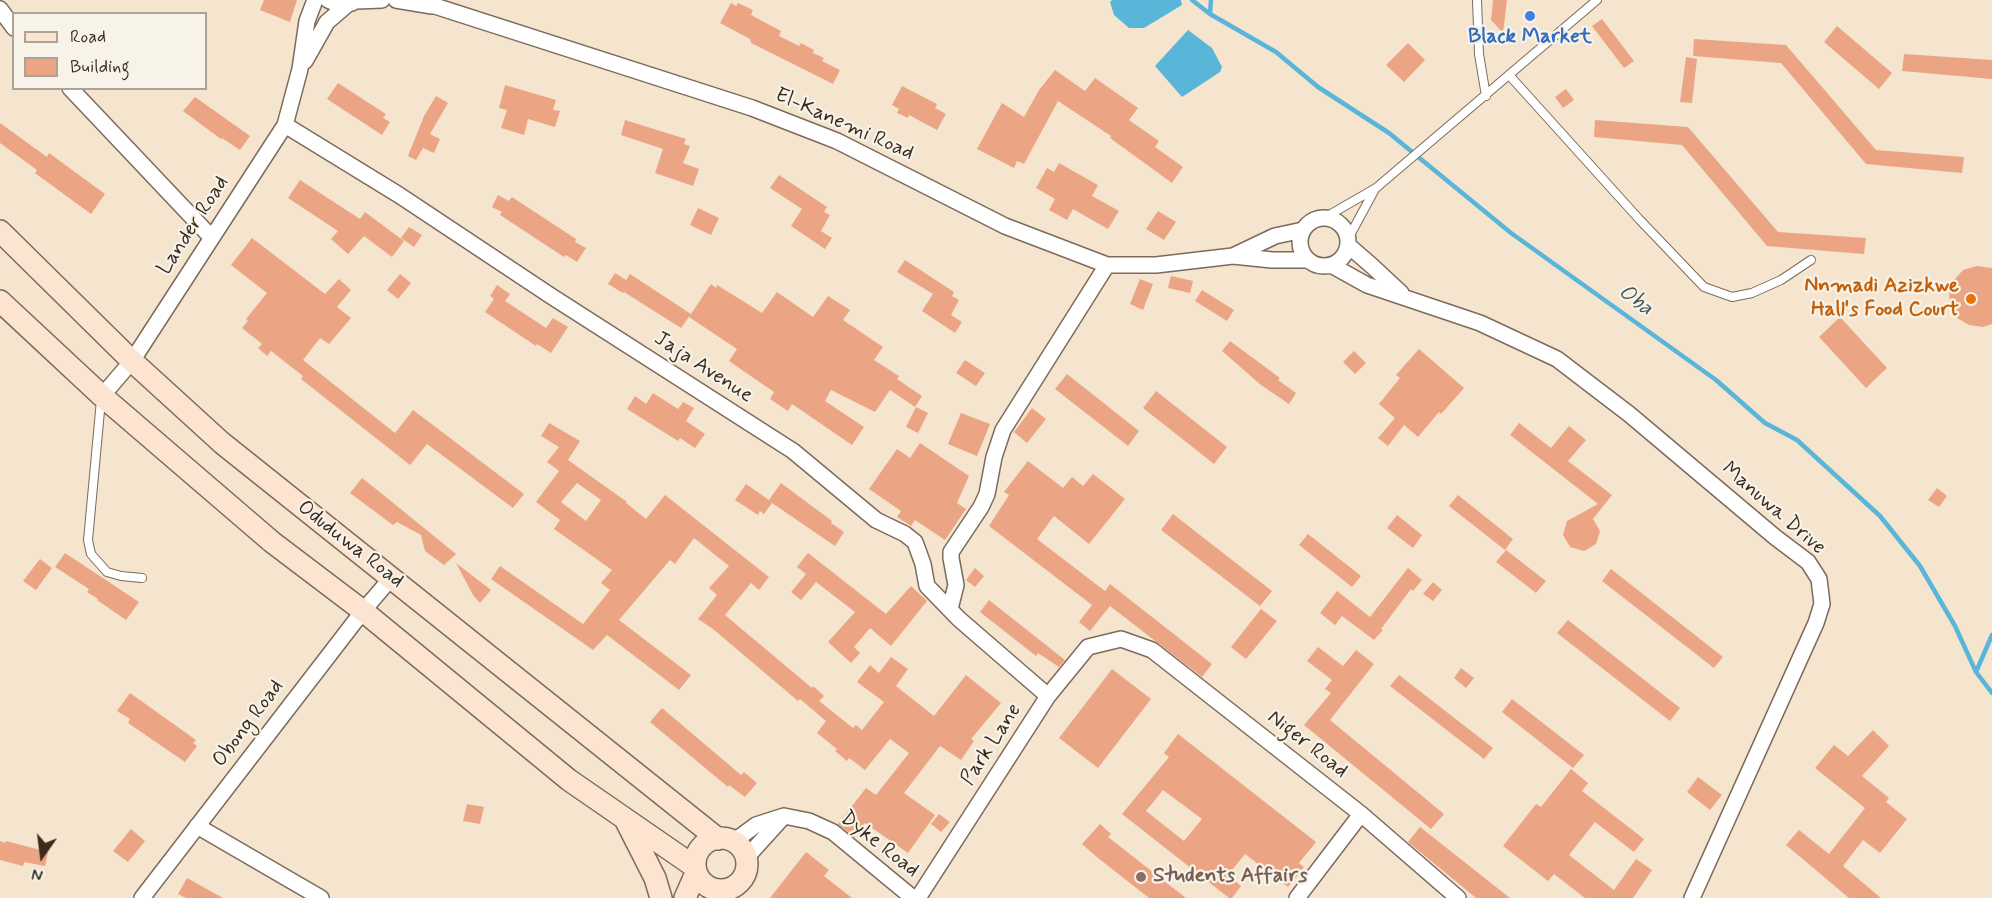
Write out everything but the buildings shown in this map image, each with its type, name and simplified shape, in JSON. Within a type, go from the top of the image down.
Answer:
[{"type":"street","name":"Lander Road","points":[[102,396],[132,361],[285,125],[300,69],[307,21],[315,0]]},
{"type":"street","points":[[328,0],[339,5],[382,0]]},
{"type":"street","name":"El-Kanemi Road","points":[[396,0],[429,3],[773,116],[837,141],[1005,226],[1107,265],[1156,265],[1233,256],[1272,260],[1307,260]]},
{"type":"street","name":"Lander Road","points":[[300,69],[327,22],[353,2]]},
{"type":"street","points":[[0,9],[12,25]]},
{"type":"street","points":[[72,90],[212,237]]},
{"type":"street","name":"Jaja Avenue","points":[[285,125],[399,195],[793,451],[876,520],[915,542],[923,564],[927,586],[1048,696]]},
{"type":"street","points":[[1324,218],[1340,223],[1348,242],[1346,254],[1340,260],[1323,266],[1307,260],[1300,244],[1303,230],[1315,219],[1324,218]]},
{"type":"street","name":"El-Kanemi Road","points":[[1233,256],[1275,236],[1303,230]]},
{"type":"street","name":"Oduduwa Road","points":[[0,231],[132,361],[222,443],[725,840]]},
{"type":"street","name":"Manuwa Drive","points":[[1348,242],[1403,295]]},
{"type":"street","points":[[950,609],[956,585],[951,552],[987,494],[994,457],[1003,430],[1107,265]]},
{"type":"street","name":"Manuwa Drive","points":[[1331,265],[1367,285],[1403,295],[1480,323],[1557,359],[1629,414],[1808,562],[1819,579],[1822,604],[1816,623],[1692,898]]},
{"type":"street","points":[[0,301],[102,396],[272,542],[363,611],[569,780],[695,870],[706,886],[720,894],[734,887],[746,871],[746,858],[743,852],[725,840]]},
{"type":"street","name":"Obong Road","points":[[142,898],[363,611],[392,578]]},
{"type":"street","name":"Park Lane","points":[[918,898],[1048,696],[1088,647],[1121,639]]},
{"type":"street","name":"Niger Road","points":[[1121,639],[1152,650],[1361,814],[1458,898]]},
{"type":"street","points":[[1299,897],[1361,814]]},
{"type":"street","points":[[684,898],[695,870],[695,859],[703,845],[725,840],[756,825],[784,816]]},
{"type":"street","points":[[746,858],[784,816]]},
{"type":"street","name":"Dyke Road","points":[[784,816],[809,821],[833,832],[913,898]]},
{"type":"street","points":[[624,818],[655,878],[661,898]]},
{"type":"street","points":[[197,826],[321,898]]},
{"type":"lane","points":[[1477,0],[1479,54],[1486,96]]},
{"type":"lane","points":[[1324,218],[1376,188],[1597,0]]},
{"type":"lane","points":[[1509,75],[1639,219],[1704,287],[1732,297],[1752,294],[1781,280],[1811,260]]},
{"type":"lane","points":[[1348,242],[1366,203],[1376,188]]},
{"type":"lane","points":[[102,396],[88,540],[91,554],[107,572],[142,578]]},
{"type":"water","points":[[1112,0],[1181,0],[1182,5],[1144,28],[1129,28],[1114,15],[1110,2]]},
{"type":"water","points":[[1188,30],[1212,48],[1222,67],[1220,72],[1182,97],[1155,66]]},
{"type":"waterway","name":"Oba","points":[[1192,0],[1210,14],[1276,52],[1318,87],[1389,133],[1511,233],[1716,380],[1765,423],[1797,440],[1880,516],[1920,566],[1955,626],[1976,672],[1992,693]]},
{"type":"waterway","points":[[1210,14],[1211,0]]},
{"type":"waterway","points":[[1976,672],[1992,635]]},
{"type":"place","name":"Black Market","points":[[1530,16]]},
{"type":"place","name":"Nnmadi Azizkwe Hall's Food Court","points":[[1971,299]]},
{"type":"place","name":"Students Affairs","points":[[1141,877]]}]
